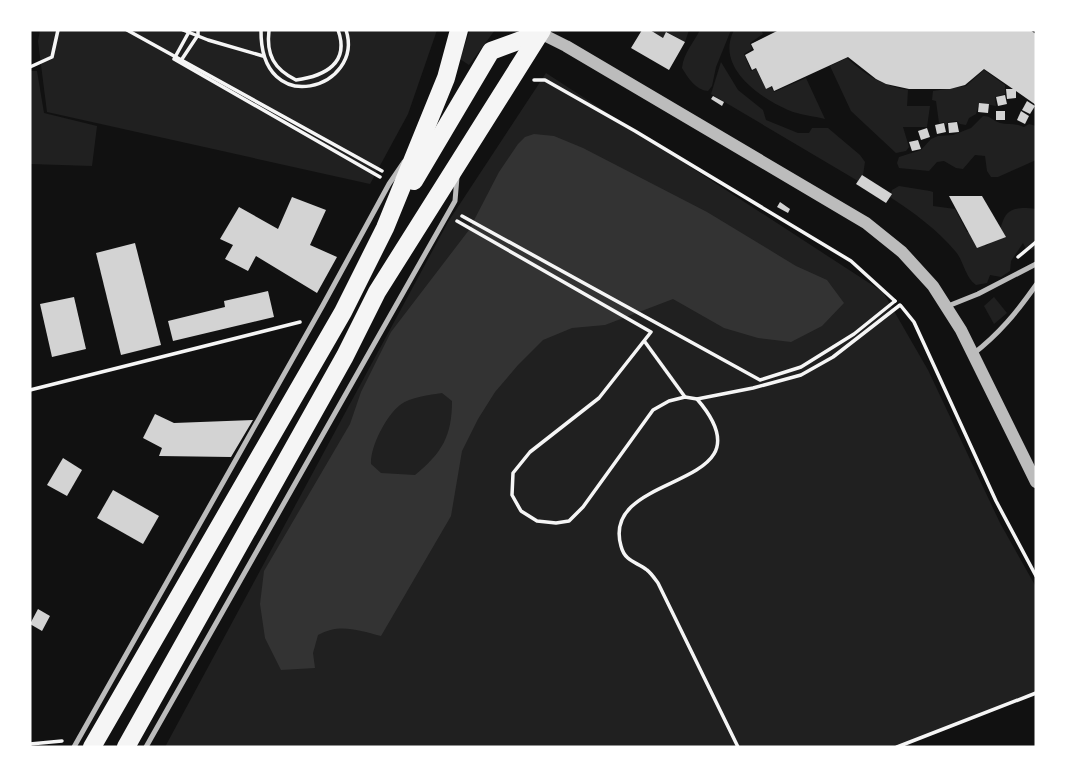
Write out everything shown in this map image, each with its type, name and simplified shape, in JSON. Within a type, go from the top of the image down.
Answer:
[{"type":"main road","points":[[385,228],[446,78],[459,30]]},
{"type":"main road","points":[[126,747],[377,292],[540,31]]},
{"type":"main road","points":[[92,747],[343,312],[385,228],[491,51],[540,31]]},
{"type":"street","points":[[540,31],[866,223],[902,251],[933,286],[946,307],[973,354],[1036,482]]},
{"type":"lane","points":[[73,744],[389,184],[424,132]]},
{"type":"lane","points":[[146,747],[455,201],[459,159]]},
{"type":"lane","points":[[946,307],[1036,264]]},
{"type":"lane","points":[[973,354],[998,334],[1017,313],[1036,285]]},
{"type":"path","points":[[30,67],[52,57],[58,30]]},
{"type":"path","points":[[127,30],[182,59],[198,32]]},
{"type":"path","points":[[175,57],[187,30],[264,56]]},
{"type":"path","points":[[261,30],[261,48],[276,78],[286,85],[301,87],[321,83],[338,72],[344,64],[349,47],[346,30]]},
{"type":"path","points":[[269,30],[267,44],[272,59],[282,73],[296,80],[325,73],[338,61],[343,43],[338,30]]},
{"type":"path","points":[[545,80],[851,261],[900,306],[914,322],[996,501],[1036,576]]},
{"type":"path","points":[[656,324],[760,380],[802,367],[854,334],[895,301]]},
{"type":"path","points":[[651,332],[599,398],[530,452],[513,473],[512,495],[521,511],[537,521],[556,523],[569,520],[583,507],[653,410],[669,401],[685,397],[697,399],[801,375],[834,357],[900,306]]},
{"type":"path","points":[[30,390],[305,321]]},
{"type":"path","points":[[645,342],[685,397]]},
{"type":"path","points":[[697,399],[712,417],[718,434],[716,449],[708,463],[695,472],[645,494],[627,509],[620,526],[621,546],[629,562],[647,569],[658,583],[738,747]]},
{"type":"path","points":[[897,747],[1036,693]]},
{"type":"path","points":[[30,744],[73,744]]},
{"type":"shaded area","points":[[40,30],[437,30],[408,114],[370,184],[47,112],[38,41]]},
{"type":"shaded area","points":[[470,30],[495,30],[469,65],[460,59]]},
{"type":"shaded area","points":[[650,30],[689,30],[685,42],[667,32],[663,38]]},
{"type":"shaded area","points":[[700,30],[731,30],[708,91],[696,86],[682,68]]},
{"type":"shaded area","points":[[734,30],[761,30],[763,34],[750,43],[752,49],[744,54],[751,71],[756,69],[766,89],[771,87],[774,92],[806,78],[825,119],[788,110],[753,89],[735,68],[730,56]]},
{"type":"shaded area","points":[[847,58],[875,79],[908,90],[907,106],[930,106],[927,127],[903,127],[909,147],[906,151],[896,153],[851,111],[830,66]]},
{"type":"shaded area","points":[[721,62],[738,90],[763,110],[766,120],[798,133],[809,133],[812,128],[828,128],[860,155],[865,162],[863,175],[858,181],[711,94]]},
{"type":"shaded area","points":[[984,70],[1005,85],[1005,94],[995,97],[996,106],[979,103],[976,114],[969,118],[966,125],[957,121],[948,122],[946,126],[944,122],[939,123],[936,101],[932,100],[933,91],[966,86]]},
{"type":"shaded area","points":[[30,71],[37,71],[44,113],[97,126],[92,166],[30,164]]},
{"type":"shaded area","points":[[546,73],[883,292],[928,370],[1000,523],[1036,587],[1036,693],[895,747],[165,747],[448,222]]},
{"type":"shaded area","points":[[983,116],[1003,124],[1036,126],[1036,160],[998,177],[991,177],[987,171],[985,156],[975,155],[963,169],[944,161],[937,162],[929,171],[899,168],[899,157],[921,150],[931,139],[938,136],[953,135],[971,128]]},
{"type":"shaded area","points":[[534,134],[554,136],[583,148],[707,212],[796,266],[827,280],[844,303],[822,326],[791,342],[758,338],[724,328],[673,299],[605,325],[572,328],[543,340],[495,392],[478,419],[462,451],[451,516],[381,636],[341,628],[326,631],[318,635],[313,653],[315,668],[281,670],[265,638],[260,604],[264,571],[350,424],[361,392],[391,332],[469,230],[499,172],[525,137]],"holes":[[[442,393],[452,401],[450,424],[444,443],[415,475],[381,473],[371,464],[373,449],[380,432],[389,416],[400,405],[415,398]]]},
{"type":"shaded area","points":[[899,186],[933,192],[933,206],[955,209],[967,232],[986,246],[994,239],[1007,214],[1022,208],[1036,209],[1036,248],[1026,249],[1023,243],[1011,261],[1010,271],[1001,277],[990,275],[987,283],[976,285],[949,244],[925,222],[890,197],[892,190]]},
{"type":"shaded area","points":[[994,297],[1007,313],[994,324],[984,306]]},
{"type":"building","points":[[642,30],[650,30],[663,38],[666,32],[685,42],[669,70],[631,48]]},
{"type":"building","points":[[779,30],[1030,30],[1036,34],[1036,105],[1016,91],[1016,98],[1007,99],[1006,89],[1013,89],[984,69],[965,85],[950,89],[909,89],[876,79],[848,57],[774,91],[772,86],[766,89],[756,68],[752,70],[745,55],[754,50],[751,44]]},
{"type":"building","points":[[1005,95],[1007,104],[998,106],[996,97]]},
{"type":"building","points":[[713,96],[724,102],[722,106],[711,99]]},
{"type":"building","points":[[1027,101],[1035,106],[1030,114],[1022,110]]},
{"type":"building","points":[[979,103],[989,104],[988,113],[978,112]]},
{"type":"building","points":[[996,111],[1005,111],[1005,120],[996,120]]},
{"type":"building","points":[[1021,111],[1029,116],[1025,124],[1017,120]]},
{"type":"building","points":[[957,122],[959,132],[949,133],[948,123]]},
{"type":"building","points":[[944,123],[946,132],[937,134],[935,125]]},
{"type":"building","points":[[927,128],[930,137],[921,140],[918,131]]},
{"type":"building","points":[[918,140],[921,149],[912,151],[909,142]]},
{"type":"building","points":[[862,175],[892,194],[886,203],[856,184]]},
{"type":"building","points":[[949,196],[982,196],[1006,237],[977,248]]},
{"type":"building","points":[[292,197],[326,210],[310,245],[337,257],[317,293],[256,256],[248,271],[225,259],[233,245],[220,239],[239,207],[278,229]]},
{"type":"building","points":[[780,202],[790,209],[788,213],[777,207]]},
{"type":"building","points":[[135,243],[161,345],[121,355],[96,253]]},
{"type":"building","points":[[268,291],[274,317],[173,341],[168,321],[225,307],[224,301]]},
{"type":"building","points":[[74,297],[86,349],[52,357],[40,304]]},
{"type":"building","points":[[155,414],[174,423],[253,420],[231,457],[159,456],[162,448],[143,438]]},
{"type":"building","points":[[63,458],[82,470],[67,496],[47,485]]},
{"type":"building","points":[[113,490],[159,516],[143,544],[97,518]]},
{"type":"building","points":[[38,609],[50,616],[42,631],[30,624]]}]
